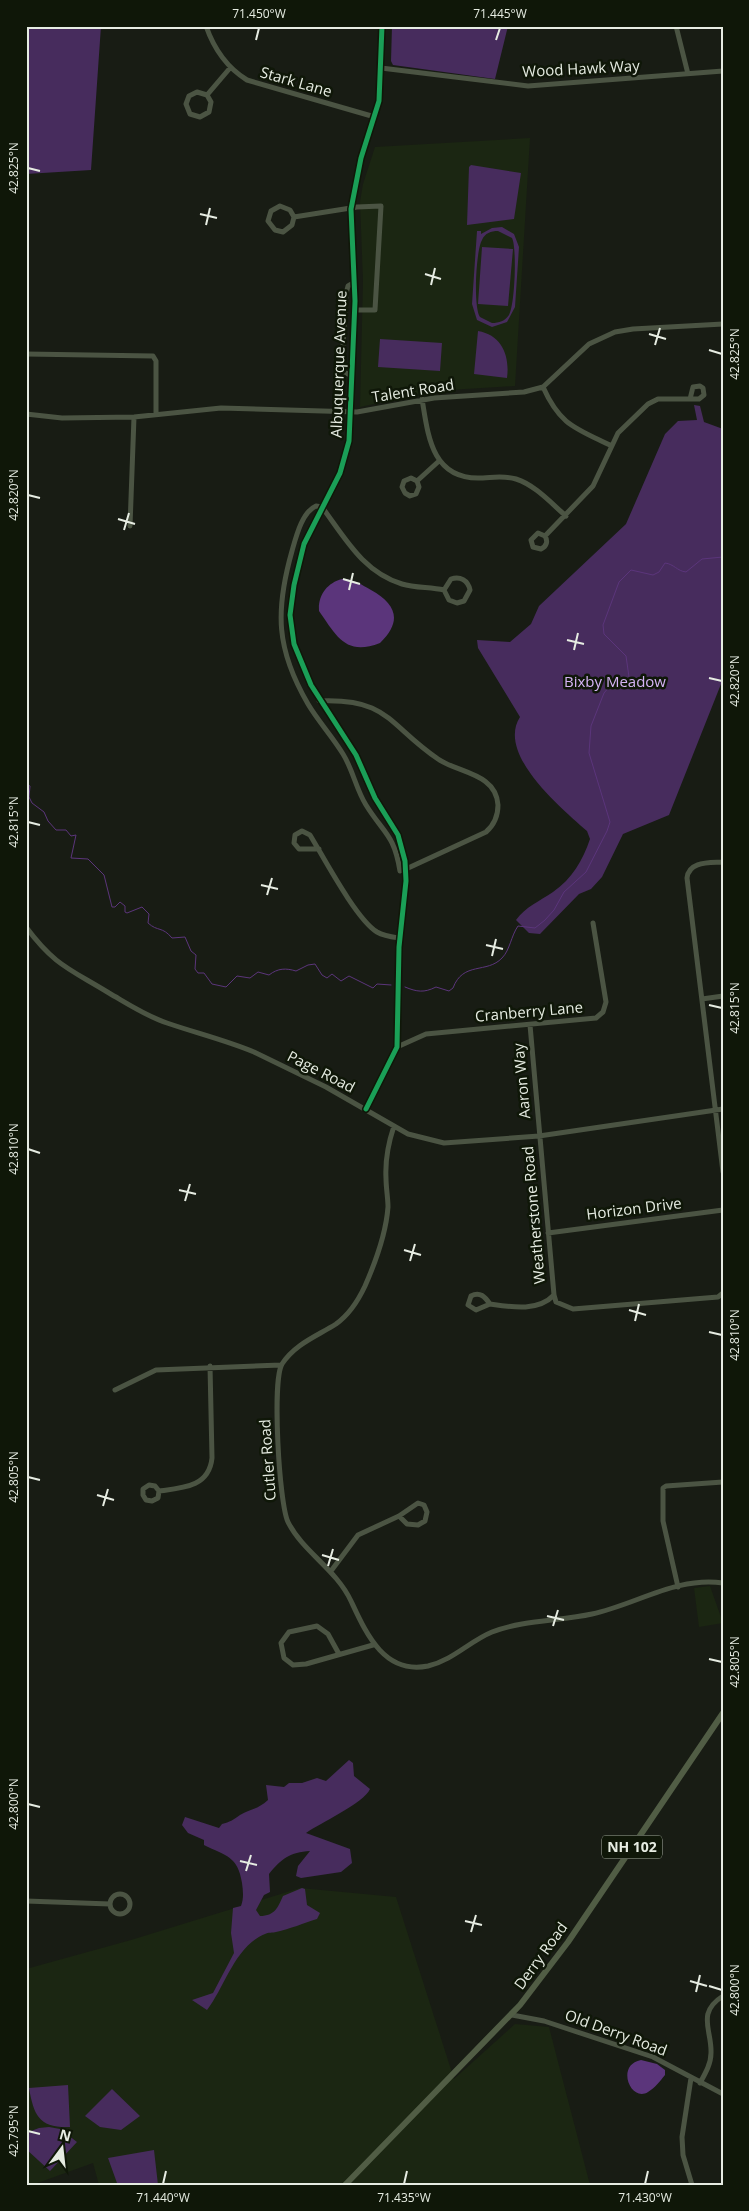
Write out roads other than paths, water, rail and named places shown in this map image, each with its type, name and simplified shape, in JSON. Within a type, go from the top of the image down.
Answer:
[{"type":"main road","name":"Derry Road","points":[[345,2185],[400,2126],[512,2015],[568,1942],[723,1713]]},
{"type":"street","name":"Stark Lane","points":[[206,26],[219,54],[230,68],[256,84],[375,118]]},
{"type":"street","name":"Albuquerque Avenue","points":[[366,1109],[397,1047],[400,938],[406,870],[404,852],[394,829],[374,798],[350,744],[319,701],[297,653],[290,615],[294,585],[302,551],[346,455],[351,412],[355,310],[351,209],[359,167],[379,101],[382,26]]},
{"type":"street","points":[[676,26],[688,74]]},
{"type":"street","points":[[207,95],[230,68]]},
{"type":"street","name":"Wood Hawk Way","points":[[381,68],[528,86],[723,71]]},
{"type":"street","points":[[197,92],[207,95],[211,102],[209,112],[200,117],[190,114],[186,104],[190,96],[197,92]]},
{"type":"street","points":[[294,217],[381,206],[375,310],[355,310]]},
{"type":"street","points":[[278,207],[288,208],[294,217],[292,226],[283,232],[275,230],[268,221],[269,213],[278,207]]},
{"type":"street","points":[[352,376],[344,372],[342,362],[346,294],[348,286],[355,282]]},
{"type":"street","name":"Talent Road","points":[[26,414],[52,418],[134,417],[221,408],[351,412],[383,409],[422,399],[507,394],[543,387],[553,380],[589,344],[615,332],[633,329],[723,324]]},
{"type":"street","points":[[26,354],[153,356],[156,361],[156,414]]},
{"type":"street","points":[[543,387],[555,411],[563,420],[576,429],[610,445]]},
{"type":"street","points":[[422,399],[428,439],[439,461],[464,476],[476,478],[506,477],[524,482],[566,516]]},
{"type":"street","points":[[545,536],[586,496],[598,478],[610,445],[624,426],[653,400],[690,399]]},
{"type":"street","points":[[130,526],[134,417]]},
{"type":"street","points":[[417,481],[439,461]]},
{"type":"street","points":[[400,871],[397,853],[388,834],[367,806],[345,757],[308,703],[282,638],[280,613],[282,585],[296,539],[309,512],[314,506],[322,507],[361,560],[375,571],[403,584],[444,590]]},
{"type":"street","points":[[455,578],[466,582],[470,590],[467,598],[457,603],[446,597],[444,590],[447,582],[455,578]]},
{"type":"street","points":[[319,701],[349,700],[378,709],[436,758],[480,777],[493,790],[497,801],[497,812],[493,823],[486,832],[406,870]]},
{"type":"street","points":[[388,834],[394,829]]},
{"type":"street","points":[[319,849],[298,848],[294,841],[295,835],[300,832],[307,832],[319,849],[344,892],[368,924],[380,934],[400,938]]},
{"type":"street","points":[[723,862],[694,865],[687,874],[702,999],[720,1110],[723,1172]]},
{"type":"street","name":"Cranberry Lane","points":[[397,1047],[426,1034],[592,1020],[603,1012],[605,997],[593,923]]},
{"type":"street","name":"Page Road","points":[[26,927],[44,951],[62,966],[146,1015],[165,1023],[228,1041],[254,1052],[420,1138],[444,1143],[539,1136],[720,1110]]},
{"type":"street","points":[[702,999],[723,996]]},
{"type":"street","name":"Aaron Way","points":[[530,1025],[539,1136]]},
{"type":"street","points":[[115,1390],[156,1370],[210,1366],[281,1365],[307,1339],[344,1316],[354,1307],[377,1255],[386,1222],[388,1202],[386,1162],[394,1126]]},
{"type":"street","name":"Weatherstone Road","points":[[539,1136],[556,1302],[573,1309],[718,1297],[723,1293]]},
{"type":"street","name":"Horizon Drive","points":[[548,1233],[723,1210]]},
{"type":"street","points":[[490,1304],[535,1306],[543,1304],[554,1295]]},
{"type":"street","name":"Cutler Road","points":[[281,1365],[276,1398],[282,1499],[285,1514],[298,1537],[332,1571],[346,1591],[373,1645],[382,1654],[397,1663],[416,1667],[428,1666],[445,1660],[492,1632],[593,1614],[678,1587],[704,1582],[723,1583]]},
{"type":"street","points":[[159,1491],[197,1484],[209,1472],[212,1458],[210,1366]]},
{"type":"street","points":[[678,1587],[662,1514],[662,1488],[666,1486],[723,1482]]},
{"type":"street","points":[[332,1571],[358,1535],[399,1516],[418,1503],[424,1505],[427,1512],[425,1521],[418,1525],[407,1524],[399,1516]]},
{"type":"street","points":[[339,1654],[328,1634],[317,1626],[289,1632],[281,1643],[282,1656],[293,1665],[302,1665],[373,1645]]},
{"type":"street","points":[[26,1901],[110,1904]]},
{"type":"street","points":[[700,2083],[711,2057],[707,2017],[712,2004],[723,1996]]},
{"type":"street","points":[[520,2005],[525,2017]]},
{"type":"street","name":"Old Derry Road","points":[[512,2015],[555,2024],[640,2052],[670,2065],[723,2094]]},
{"type":"street","points":[[691,2078],[682,2137],[684,2155],[692,2185]]},
{"type":"waterway","points":[[405,987],[421,991],[436,987],[449,991],[463,974],[496,963],[505,955],[518,926],[535,928],[554,910],[564,892],[586,872],[610,822],[589,753],[591,726],[604,693],[610,686],[621,688],[628,686],[629,677],[626,656],[604,634],[603,625],[619,582],[631,570],[653,575],[659,572],[665,563],[686,572],[702,559],[723,557]]},
{"type":"waterway","points":[[26,784],[30,786],[29,797],[32,803],[44,812],[48,821],[56,830],[66,830],[71,836],[76,835],[71,858],[88,859],[104,875],[112,907],[115,907],[120,902],[125,906],[125,912],[127,913],[142,907],[149,914],[148,923],[151,926],[165,932],[172,938],[185,937],[191,951],[196,955],[195,969],[198,973],[204,973],[212,984],[226,987],[237,976],[250,978],[258,972],[269,975],[282,969],[296,971],[315,964],[322,975],[327,978],[332,974],[341,981],[349,976],[373,988],[377,984],[391,985]]},
{"type":"park label","name":"Bixby Meadow","points":[[615,682]]}]
